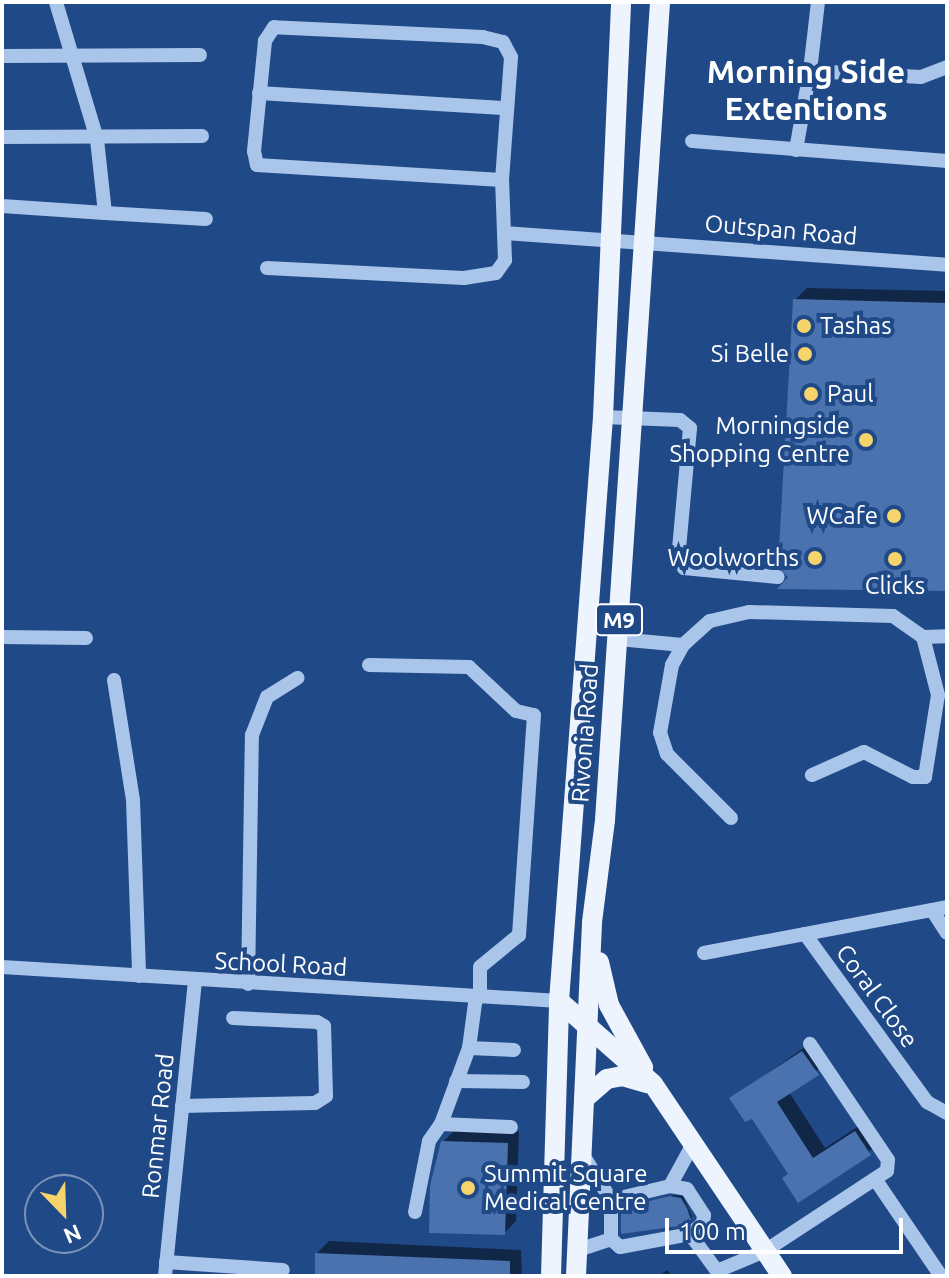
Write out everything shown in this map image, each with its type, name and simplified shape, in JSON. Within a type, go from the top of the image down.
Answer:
[{"type":"main road","name":"Rivonia Road","points":[[551,1276],[559,1001],[603,417],[621,2]]},
{"type":"main road","name":"Rivonia Road","points":[[576,1276],[585,1158],[584,1099],[592,922],[618,639],[647,241],[660,2]]},
{"type":"main road","points":[[592,922],[609,1005],[654,1085],[782,1276]]},
{"type":"main road","points":[[559,1001],[654,1085]]},
{"type":"main road","points":[[584,1099],[607,1079],[622,1076],[654,1085]]},
{"type":"street","points":[[56,2],[97,139],[105,213]]},
{"type":"street","points":[[796,150],[818,2]]},
{"type":"street","points":[[267,268],[489,276],[505,260],[502,180],[509,47],[483,37],[278,26],[266,36],[259,93],[254,151],[261,167],[502,180]]},
{"type":"street","points":[[2,56],[72,53],[200,55]]},
{"type":"street","points":[[810,71],[921,77],[947,67]]},
{"type":"street","points":[[259,93],[507,108]]},
{"type":"street","points":[[2,137],[97,139],[202,136]]},
{"type":"street","points":[[692,141],[947,161]]},
{"type":"street","points":[[2,206],[206,219]]},
{"type":"street","name":"Outspan Road","points":[[504,233],[947,265]]},
{"type":"street","points":[[603,417],[680,420],[690,428],[680,563],[691,571],[778,577]]},
{"type":"street","points":[[731,818],[667,754],[660,733],[665,691],[683,645],[710,621],[749,612],[893,616],[923,637],[947,636]]},
{"type":"street","points":[[2,637],[86,638]]},
{"type":"street","points":[[812,775],[864,752],[913,777],[925,777],[938,695],[923,637]]},
{"type":"street","points":[[618,639],[683,645]]},
{"type":"street","points":[[369,665],[469,667],[516,711],[534,715],[519,935],[480,967],[469,1048],[441,1124],[429,1141],[415,1212]]},
{"type":"street","points":[[248,984],[252,735],[267,697],[297,678]]},
{"type":"street","points":[[114,680],[133,800],[139,976]]},
{"type":"street","points":[[704,953],[947,907]]},
{"type":"street","points":[[932,910],[947,933]]},
{"type":"street","name":"Coral Close","points":[[805,934],[927,1102],[947,1113]]},
{"type":"street","name":"School Road","points":[[2,967],[559,1001]]},
{"type":"street","name":"Ronmar Road","points":[[166,1269],[195,981]]},
{"type":"street","points":[[182,1106],[315,1103],[326,1096],[324,1026],[317,1022],[233,1018]]},
{"type":"street","points":[[690,1234],[717,1271],[765,1251],[887,1171],[888,1160],[810,1044]]},
{"type":"street","points":[[469,1048],[514,1050]]},
{"type":"street","points":[[456,1081],[523,1082]]},
{"type":"street","points":[[441,1124],[511,1127]]},
{"type":"street","points":[[670,1186],[693,1144]]},
{"type":"street","points":[[585,1158],[611,1200],[611,1239],[620,1247],[690,1234],[703,1223],[704,1215],[687,1189],[670,1186],[611,1200]]},
{"type":"street","points":[[875,1179],[941,1276]]},
{"type":"street","points":[[578,1250],[611,1239]]},
{"type":"street","points":[[166,1269],[283,1270]]},
{"type":"building","name":"Morningside Shopping Centre","points":[[793,299],[947,303],[947,591],[777,589],[788,577],[778,567]]},
{"type":"building","points":[[802,1051],[819,1075],[777,1102],[813,1158],[855,1131],[871,1155],[798,1203],[782,1178],[788,1174],[752,1119],[745,1122],[729,1098]]},
{"type":"building","name":"Summit Square Medical Centre","points":[[441,1141],[508,1143],[505,1235],[429,1233],[430,1186]]},
{"type":"building","points":[[670,1196],[681,1198],[687,1208],[691,1220],[686,1225],[621,1234],[621,1208]]},
{"type":"building","points":[[315,1253],[510,1261],[510,1276],[315,1276]]},
{"type":"place","name":"Tashas","points":[[804,326]]},
{"type":"place","name":"Si Belle","points":[[805,354]]},
{"type":"place","name":"Paul","points":[[811,394]]},
{"type":"place","name":"Morningside Shopping Centre","points":[[866,440]]},
{"type":"place","name":"WCafe","points":[[894,516]]},
{"type":"place","name":"Woolworths","points":[[815,558]]},
{"type":"place","name":"Clicks","points":[[895,559]]},
{"type":"place","name":"Summit Square Medical Centre","points":[[468,1188]]},
{"type":"district","name":"Morning Side Extentions","points":[[806,90]]}]
